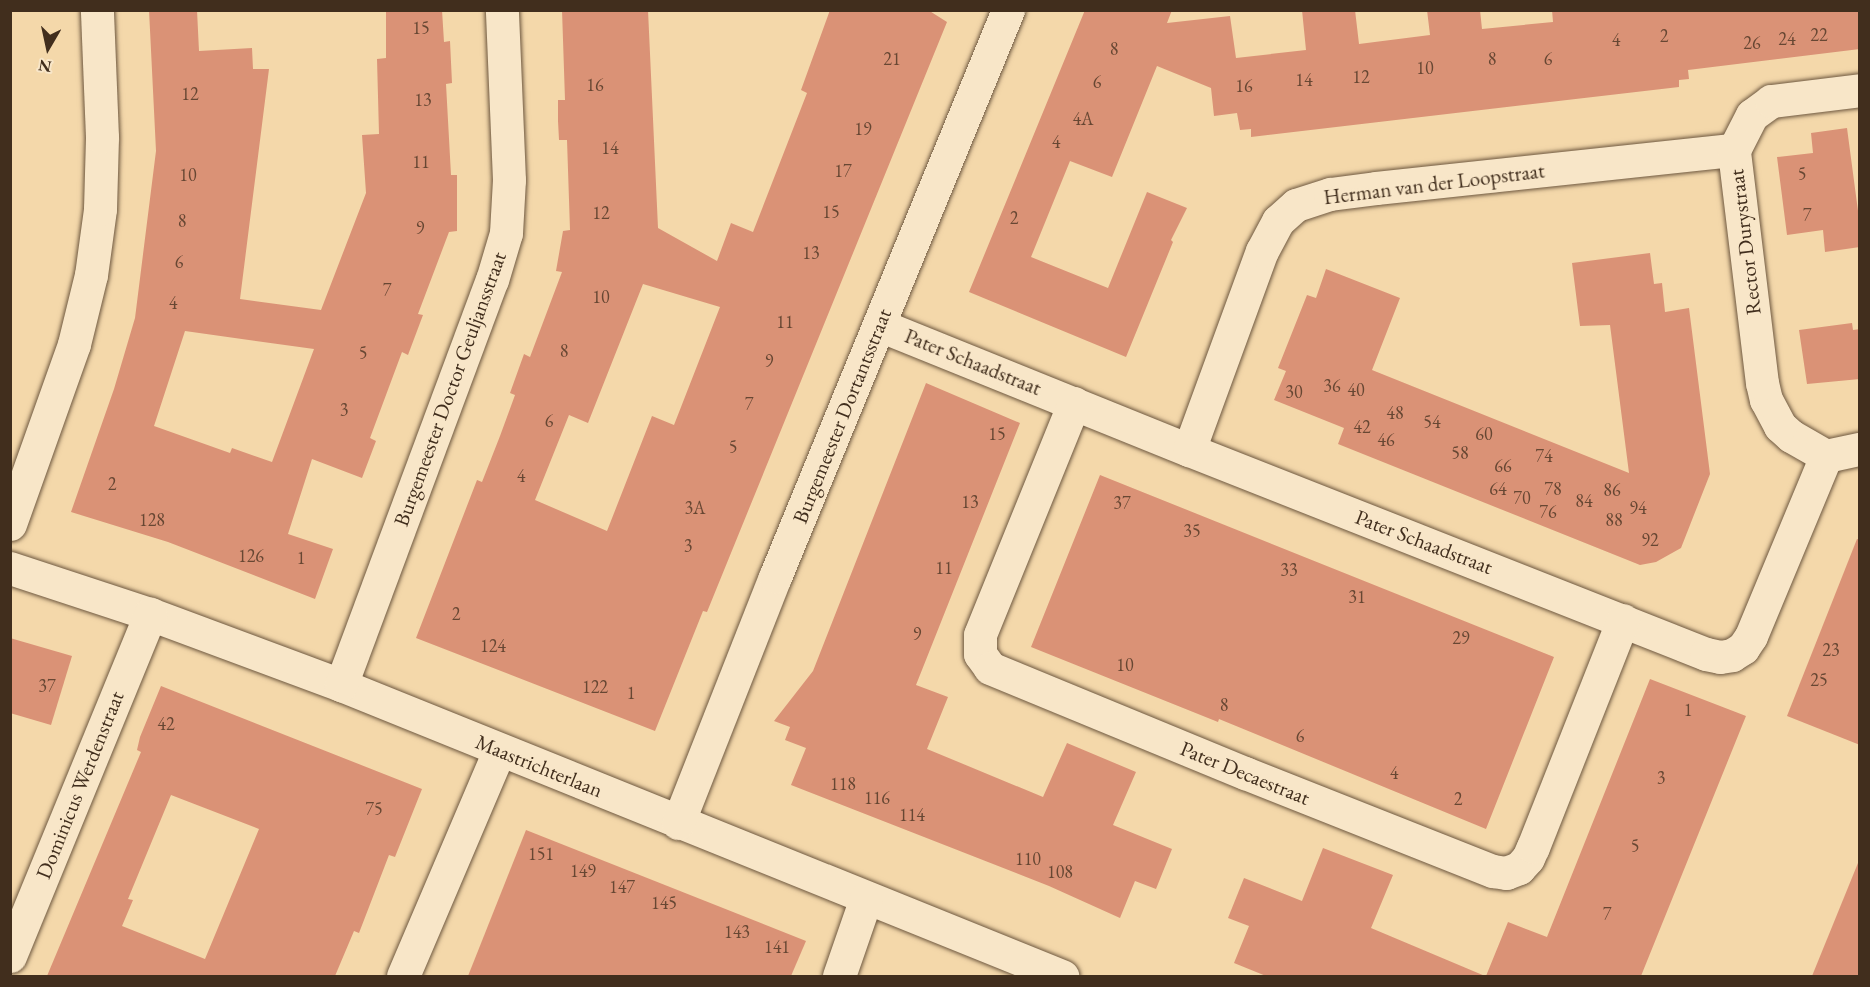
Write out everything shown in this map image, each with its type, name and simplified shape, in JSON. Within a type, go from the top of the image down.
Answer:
[{"type":"street","points":[[10,524],[74,344],[91,275],[100,209],[102,147],[97,10]]},
{"type":"street","name":"Burgemeester Doctor Geuljansstraat","points":[[341,685],[492,280],[506,233],[509,180],[502,10]]},
{"type":"street","name":"Burgemeester Dortantsstraat","points":[[678,823],[1008,10]]},
{"type":"street","name":"Rector Durystraat","points":[[1826,456],[1791,436],[1780,426],[1766,400],[1762,384],[1734,150],[1752,115],[1771,101],[1860,90]]},
{"type":"street","name":"Herman van der Loopstraat","points":[[1189,450],[1262,251],[1278,221],[1296,205],[1330,194],[1376,188],[1734,150]]},
{"type":"street","name":"Pater Schaadstraat","points":[[879,325],[1189,450],[1706,654],[1720,657],[1732,656],[1743,648],[1751,636],[1826,456]]},
{"type":"street","name":"Pater Decaestraat","points":[[1074,403],[980,634],[980,654],[990,668],[1245,773],[1493,871],[1506,873],[1519,868],[1528,858],[1533,847],[1623,620]]},
{"type":"street","points":[[1826,456],[1860,448]]},
{"type":"street","name":"Maastrichterlaan","points":[[10,568],[150,614],[341,685],[499,751],[1062,976]]},
{"type":"street","name":"Dominicus Werdenstraat","points":[[10,956],[150,614]]},
{"type":"street","points":[[403,976],[499,751]]},
{"type":"street","points":[[839,976],[866,898]]},
{"type":"building","points":[[149,10],[197,10],[199,51],[252,48],[253,69],[269,69],[240,299],[321,310],[366,193],[362,135],[379,134],[377,59],[386,58],[386,10],[442,10],[444,42],[450,41],[452,83],[446,84],[451,175],[457,175],[457,231],[449,232],[418,314],[423,315],[408,355],[402,352],[370,438],[376,441],[362,478],[312,459],[288,534],[333,549],[315,599],[168,542],[71,512],[114,389],[135,318],[156,151]],"holes":[[[185,331],[314,349],[272,462],[232,448],[230,453],[154,426]]]},
{"type":"building","points":[[562,10],[648,10],[658,228],[717,261],[731,223],[753,232],[807,93],[801,90],[830,10],[928,10],[947,22],[707,612],[703,611],[655,731],[416,638],[477,480],[482,482],[500,436],[515,395],[510,393],[524,354],[530,357],[562,272],[556,271],[563,231],[570,230],[567,140],[559,140],[558,121],[558,100],[565,100]],"holes":[[[643,284],[720,307],[674,425],[652,416],[607,531],[535,500],[569,415],[588,423]]]},
{"type":"building","points":[[1085,10],[1172,10],[1167,23],[1230,16],[1236,58],[1306,50],[1302,10],[1355,10],[1359,44],[1430,35],[1427,10],[1480,10],[1482,29],[1553,22],[1552,10],[1860,10],[1860,49],[1688,70],[1689,79],[1679,80],[1679,87],[1251,137],[1251,129],[1240,130],[1237,113],[1214,116],[1211,88],[1157,66],[1112,177],[1070,161],[1031,257],[1108,288],[1147,192],[1187,208],[1171,240],[1173,242],[1126,357],[969,292]]},
{"type":"building","points":[[1847,128],[1860,226],[1860,247],[1825,252],[1823,230],[1787,235],[1777,157],[1813,153],[1811,133]]},
{"type":"building","points":[[1650,253],[1654,284],[1662,283],[1665,312],[1689,308],[1710,474],[1681,548],[1656,562],[1640,565],[1338,444],[1344,428],[1274,400],[1286,371],[1278,368],[1307,295],[1316,298],[1326,269],[1400,298],[1372,370],[1629,473],[1610,325],[1580,326],[1572,263]]},
{"type":"building","points":[[1852,323],[1853,330],[1860,329],[1860,379],[1807,384],[1799,330]]},
{"type":"building","points":[[926,383],[1020,423],[916,685],[948,697],[927,749],[1043,797],[1067,743],[1136,772],[1113,825],[1172,849],[1156,889],[1135,881],[1120,918],[1049,886],[791,785],[806,748],[785,740],[790,727],[774,721],[813,671]]},
{"type":"building","points":[[1100,475],[1554,657],[1486,829],[1219,719],[1218,722],[1031,647]]},
{"type":"building","points":[[1857,539],[1860,540],[1860,745],[1787,716]]},
{"type":"building","points":[[10,638],[72,656],[51,725],[10,713]]},
{"type":"building","points":[[1650,679],[1746,716],[1641,976],[1486,976],[1508,922],[1547,937]]},
{"type":"building","points":[[161,686],[422,789],[395,857],[389,855],[359,933],[354,931],[335,976],[47,976],[141,752],[137,750]],"holes":[[[171,795],[259,829],[205,959],[122,926],[133,900],[128,899]]]},
{"type":"building","points":[[526,830],[806,941],[791,976],[468,976]]},
{"type":"building","points":[[1323,848],[1393,875],[1371,928],[1485,976],[1266,976],[1234,963],[1249,926],[1228,918],[1244,878],[1302,901]]},
{"type":"building","points":[[1858,863],[1860,976],[1812,976]]}]
